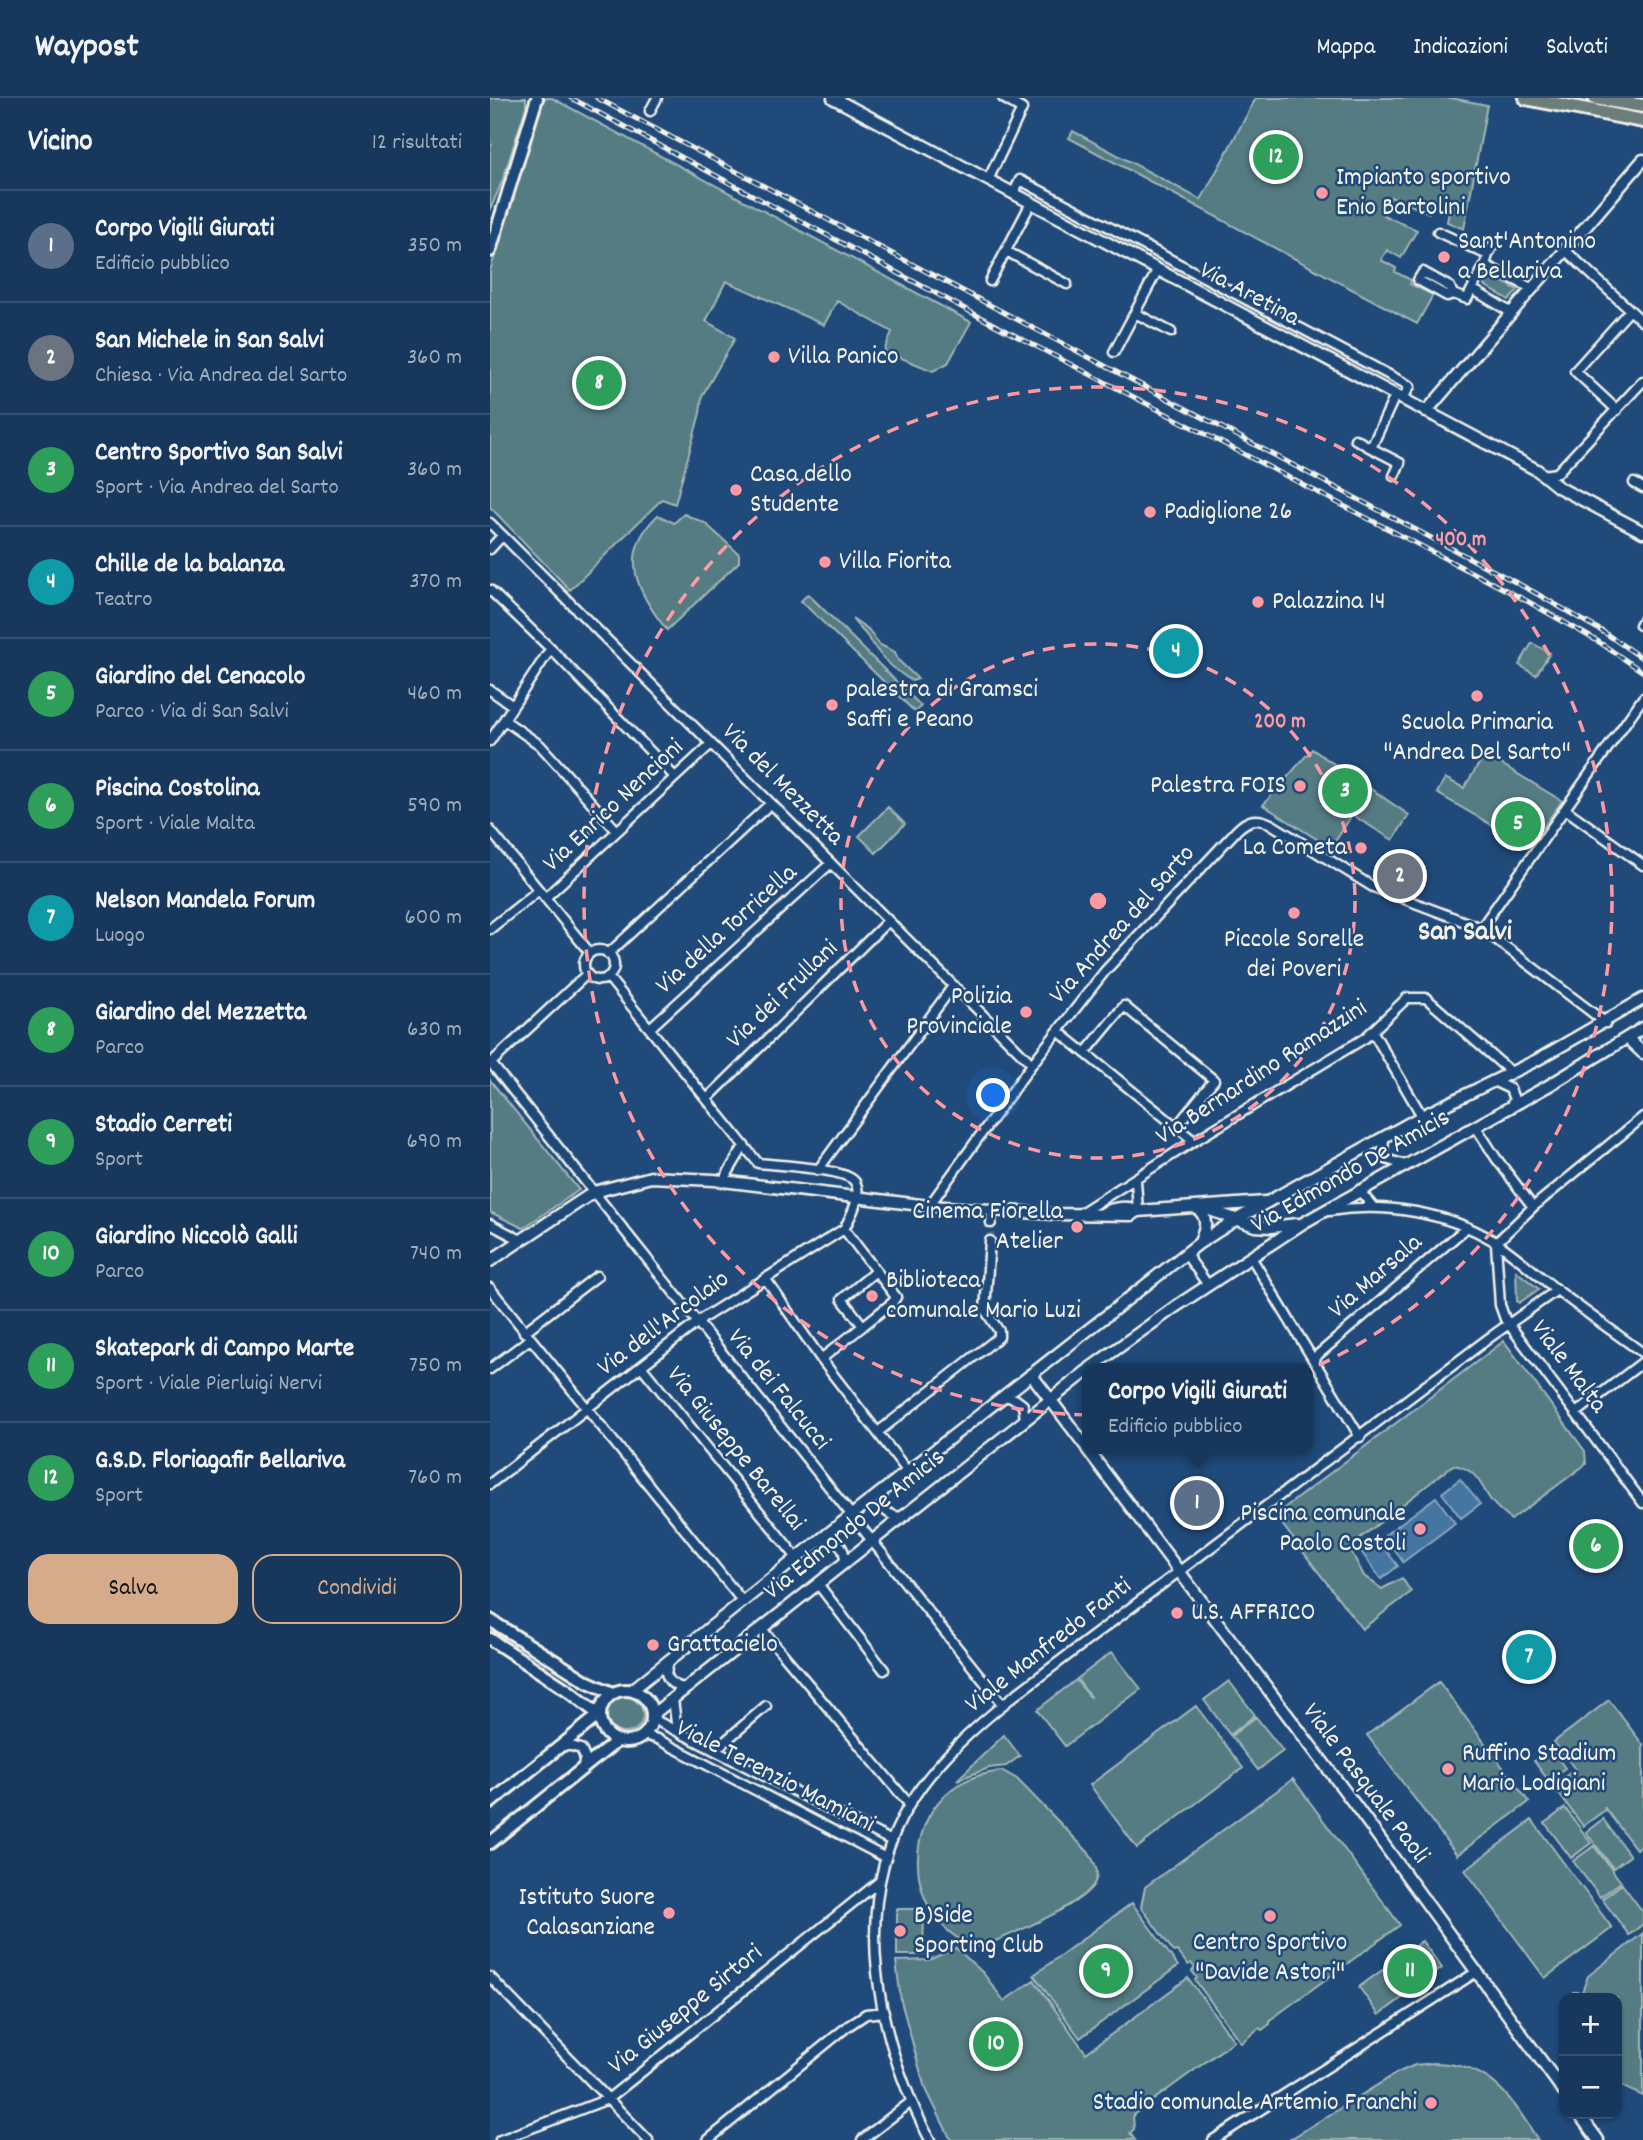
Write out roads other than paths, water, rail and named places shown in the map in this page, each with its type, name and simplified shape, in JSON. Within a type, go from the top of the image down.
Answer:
[{"type":"main road","points":[[490,251],[537,98]]},
{"type":"main road","points":[[1526,98],[1643,121]]},
{"type":"main road","points":[[1595,98],[1643,106]]},
{"type":"main road","points":[[1626,103],[1643,100]]},
{"type":"main road","points":[[490,225],[502,206]]},
{"type":"main road","points":[[491,1623],[589,1682],[613,1693]]},
{"type":"main road","points":[[490,1639],[569,1691],[599,1715],[604,1731],[618,1741],[632,1741],[644,1735],[652,1716],[646,1699],[632,1690],[613,1693],[604,1702],[599,1715],[490,1803]]},
{"type":"main road","points":[[490,1843],[618,1741]]},
{"type":"street","points":[[650,111],[657,98]]},
{"type":"street","name":"Via Aretina","points":[[833,98],[1426,412],[1643,532]]},
{"type":"street","points":[[1003,98],[1022,109]]},
{"type":"street","points":[[988,180],[1022,109],[1020,98]]},
{"type":"street","points":[[1426,412],[1643,160]]},
{"type":"street","points":[[1013,194],[1020,180],[1409,386],[1399,398],[1371,448]]},
{"type":"street","points":[[990,281],[1031,204]]},
{"type":"street","points":[[1438,232],[1488,255]]},
{"type":"street","points":[[1453,293],[1466,299],[1494,244]]},
{"type":"street","points":[[1006,251],[1067,284]]},
{"type":"street","points":[[1566,251],[1643,322]]},
{"type":"street","points":[[1485,265],[1533,289]]},
{"type":"street","points":[[1114,352],[1157,271]]},
{"type":"street","points":[[1472,289],[1512,313]]},
{"type":"street","points":[[1616,410],[1575,371],[1630,310]]},
{"type":"street","points":[[1135,313],[1171,332]]},
{"type":"street","points":[[1365,381],[1373,366]]},
{"type":"street","points":[[1543,475],[1557,473],[1643,381]]},
{"type":"street","points":[[1355,439],[1400,463],[1394,476]]},
{"type":"street","points":[[1634,483],[1643,488]]},
{"type":"street","name":"Via del Mezzetta","points":[[490,523],[1032,1064]]},
{"type":"street","points":[[490,549],[502,536]]},
{"type":"street","points":[[490,590],[551,648],[675,777]]},
{"type":"street","points":[[490,741],[551,648]]},
{"type":"street","points":[[490,690],[513,706]]},
{"type":"street","points":[[1483,925],[1643,698]]},
{"type":"street","points":[[504,720],[540,745],[617,831]]},
{"type":"street","name":"Via Enrico Nencioni","points":[[545,898],[710,745]]},
{"type":"street","points":[[608,954],[770,804]]},
{"type":"street","points":[[1565,809],[1643,865]]},
{"type":"street","name":"Via Andrea del Sarto","points":[[929,1206],[1032,1064],[1114,961],[1249,820],[1265,821],[1373,887],[1483,925],[1606,1023]]},
{"type":"street","points":[[490,830],[590,953]]},
{"type":"street","name":"Via della Torricella","points":[[650,1028],[831,863]]},
{"type":"street","points":[[490,929],[539,890]]},
{"type":"street","name":"Via dei Frullani","points":[[707,1099],[888,922]]},
{"type":"street","points":[[597,951],[608,954],[614,966],[608,977],[597,980],[587,974],[585,962],[590,953],[597,951]]},
{"type":"street","points":[[490,1063],[587,974]]},
{"type":"street","points":[[608,977],[758,1163],[838,1173],[851,1178],[856,1184],[856,1198],[844,1229],[896,1299],[821,1359]]},
{"type":"street","points":[[818,1170],[953,986]]},
{"type":"street","name":"Via Bernardino Ramazzini","points":[[1079,1214],[1373,1032],[1408,998],[1426,998],[1512,1073]]},
{"type":"street","points":[[632,1690],[1200,1242],[1422,1116],[1512,1073],[1643,1000]]},
{"type":"street","points":[[1085,1053],[1124,1006],[1214,1080],[1176,1126]]},
{"type":"street","name":"Via Edmondo De Amicis","points":[[1098,1363],[1208,1284],[1303,1223],[1511,1107],[1643,1028]]},
{"type":"street","points":[[1058,1031],[1194,1141]]},
{"type":"street","points":[[1373,1032],[1422,1116]]},
{"type":"street","points":[[1627,1038],[1643,1053]]},
{"type":"street","name":"Via dei Falcucci","points":[[490,1063],[1003,1705]]},
{"type":"street","points":[[1493,1081],[1510,1089],[1514,1099],[1511,1107]]},
{"type":"street","points":[[1496,1242],[1643,1117]]},
{"type":"street","points":[[1476,1127],[1534,1207]]},
{"type":"street","points":[[1384,1138],[1383,1153],[1386,1159],[1405,1165]]},
{"type":"street","points":[[723,1181],[744,1146]]},
{"type":"street","points":[[490,1261],[594,1192],[651,1177],[723,1181],[929,1206],[1079,1214],[1104,1213],[1110,1209],[1132,1208],[1138,1211],[1269,1202]]},
{"type":"street","points":[[1136,1180],[1138,1211]]},
{"type":"street","points":[[1359,1191],[1374,1208]]},
{"type":"street","points":[[1196,1207],[1265,1227],[1303,1223]]},
{"type":"street","points":[[1196,1207],[1204,1213],[1206,1219],[1200,1242]]},
{"type":"street","points":[[1322,1212],[1374,1208],[1422,1214],[1466,1228],[1496,1242],[1643,1353]]},
{"type":"street","points":[[991,1223],[992,1210]]},
{"type":"street","points":[[490,1224],[521,1240]]},
{"type":"street","name":"Via Marsala","points":[[1313,1359],[1466,1228]]},
{"type":"street","name":"Via dell'Arcolaio","points":[[490,1484],[697,1322],[844,1229]]},
{"type":"street","points":[[878,1432],[999,1337],[999,1331],[985,1310],[990,1241]]},
{"type":"street","points":[[1496,1242],[1500,1304],[1509,1324]]},
{"type":"street","points":[[1185,1253],[1208,1284]]},
{"type":"street","points":[[1251,1257],[1360,1437]]},
{"type":"street","points":[[863,1326],[842,1299],[876,1271]]},
{"type":"street","points":[[490,1369],[597,1276]]},
{"type":"street","points":[[765,1278],[821,1359],[908,1472]]},
{"type":"street","points":[[490,1288],[743,1602]]},
{"type":"street","name":"Viale Manfredo Fanti","points":[[930,2140],[911,2102],[895,2060],[884,2012],[875,1939],[880,1881],[892,1841],[909,1804],[937,1768],[1003,1705],[1557,1290]]},
{"type":"street","name":"Viale Malta","points":[[1509,1324],[1643,1503]]},
{"type":"street","points":[[1576,1413],[1643,1362]]},
{"type":"street","name":"Via Giuseppe Barellai","points":[[641,1366],[797,1558]]},
{"type":"street","name":"Viale Pasquale Paoli","points":[[1031,1374],[1082,1442]]},
{"type":"street","name":"Via Edmondo De Amicis","points":[[652,1716],[1082,1375]]},
{"type":"street","points":[[1004,1396],[1023,1405],[1025,1419]]},
{"type":"street","name":"Viale Pasquale Paoli","points":[[1091,1454],[1478,1971],[1559,2085]]},
{"type":"street","points":[[883,1492],[881,1504],[884,1510],[889,1515],[901,1517]]},
{"type":"street","points":[[824,1537],[842,1547],[845,1562]]},
{"type":"street","points":[[818,1584],[884,1670]]},
{"type":"street","points":[[762,1629],[909,1804]]},
{"type":"street","points":[[669,1661],[666,1673],[670,1682],[688,1688]]},
{"type":"street","name":"Viale Terenzio Mamiani","points":[[673,1699],[677,1731]]},
{"type":"street","points":[[715,1750],[766,1706]]},
{"type":"street","name":"Viale Terenzio Mamiani","points":[[652,1716],[657,1721],[892,1841]]},
{"type":"street","name":"Viale Terenzio Mamiani","points":[[644,1735],[657,1739],[886,1858]]},
{"type":"street","points":[[562,1746],[580,1749],[584,1758],[582,1769]]},
{"type":"street","name":"Via Giuseppe Sirtori","points":[[500,2140],[608,2099],[880,1881]]},
{"type":"street","points":[[1213,2140],[1478,1971]]},
{"type":"street","points":[[490,1978],[648,2140]]},
{"type":"street","points":[[708,2140],[848,2026],[866,2014],[884,2012]]},
{"type":"street","points":[[862,2140],[911,2102]]},
{"type":"street","points":[[1583,2119],[1598,2140]]},
{"type":"water","name":"Piscina comunale Paolo Costoli","points":[[1460,1479],[1480,1504],[1461,1518],[1442,1493]]},
{"type":"water","name":"Piscina comunale Paolo Costoli","points":[[1436,1497],[1455,1523],[1403,1562],[1385,1535]]},
{"type":"water","name":"Piscina comunale Paolo Costoli","points":[[1378,1540],[1398,1566],[1381,1579],[1362,1553]]},
{"type":"tunnel","points":[[990,1241],[991,1223]]},
{"type":"railway","points":[[571,98],[995,325],[1527,601],[1599,642],[1643,672]]},
{"type":"railway","points":[[597,98],[1532,591],[1605,633],[1643,659]]},
{"type":"place","name":"G.S.D. Floriagafir Bellariva","points":[[1276,157]]},
{"type":"place","name":"Impianto sportivo Enio Bartolini","points":[[1322,193]]},
{"type":"place","name":"Sant'Antonino a Bellariva","points":[[1444,257]]},
{"type":"place","name":"Villa Panico","points":[[774,357]]},
{"type":"place","name":"Giardino del Mezzetta","points":[[599,383]]},
{"type":"place","name":"Casa dello Studente","points":[[736,490]]},
{"type":"place","name":"Padiglione 26","points":[[1150,512]]},
{"type":"place","name":"Villa Fiorita","points":[[825,562]]},
{"type":"place","name":"Palazzina 14","points":[[1258,602]]},
{"type":"place","name":"Chille de la balanza","points":[[1176,651]]},
{"type":"place","name":"Scuola Primaria \"Andrea Del Sarto\"","points":[[1477,696]]},
{"type":"place","name":"palestra di Gramsci Saffi e Peano","points":[[832,705]]},
{"type":"place","name":"Palestra FOIS","points":[[1300,786]]},
{"type":"place","name":"Centro Sportivo San Salvi","points":[[1345,791]]},
{"type":"place","name":"Giardino del Cenacolo","points":[[1518,824]]},
{"type":"place","name":"La Cometa","points":[[1361,848]]},
{"type":"place","name":"San Michele in San Salvi","points":[[1400,876]]},
{"type":"place","name":"Piccole Sorelle dei Poveri","points":[[1294,913]]},
{"type":"place","name":"Polizia Provinciale","points":[[1026,1012]]},
{"type":"place","name":"Cinema Fiorella Atelier","points":[[1077,1227]]},
{"type":"place","name":"Biblioteca comunale Mario Luzi","points":[[872,1296]]},
{"type":"place","name":"Corpo Vigili Giurati","points":[[1197,1503]]},
{"type":"place","name":"Piscina comunale Paolo Costoli","points":[[1420,1529]]},
{"type":"place","name":"Piscina Costolina","points":[[1596,1546]]},
{"type":"place","name":"U.S. AFFRICO","points":[[1177,1613]]},
{"type":"place","name":"Grattacielo","points":[[653,1645]]},
{"type":"place","name":"Nelson Mandela Forum","points":[[1529,1657]]},
{"type":"place","name":"Ruffino Stadium Mario Lodigiani","points":[[1448,1769]]},
{"type":"place","name":"Istituto Suore Calasanziane","points":[[669,1913]]},
{"type":"place","name":"Centro Sportivo \"Davide Astori\"","points":[[1270,1916]]},
{"type":"place","name":"B)Side Sporting Club","points":[[900,1931]]},
{"type":"place","name":"Stadio Cerreti","points":[[1106,1971]]},
{"type":"place","name":"Skatepark di Campo Marte","points":[[1410,1971]]},
{"type":"place","name":"Giardino Niccolò Galli","points":[[996,2044]]},
{"type":"place","name":"Stadio comunale Artemio Franchi","points":[[1431,2103]]},
{"type":"district","name":"San Salvi","points":[[1465,934]]}]
